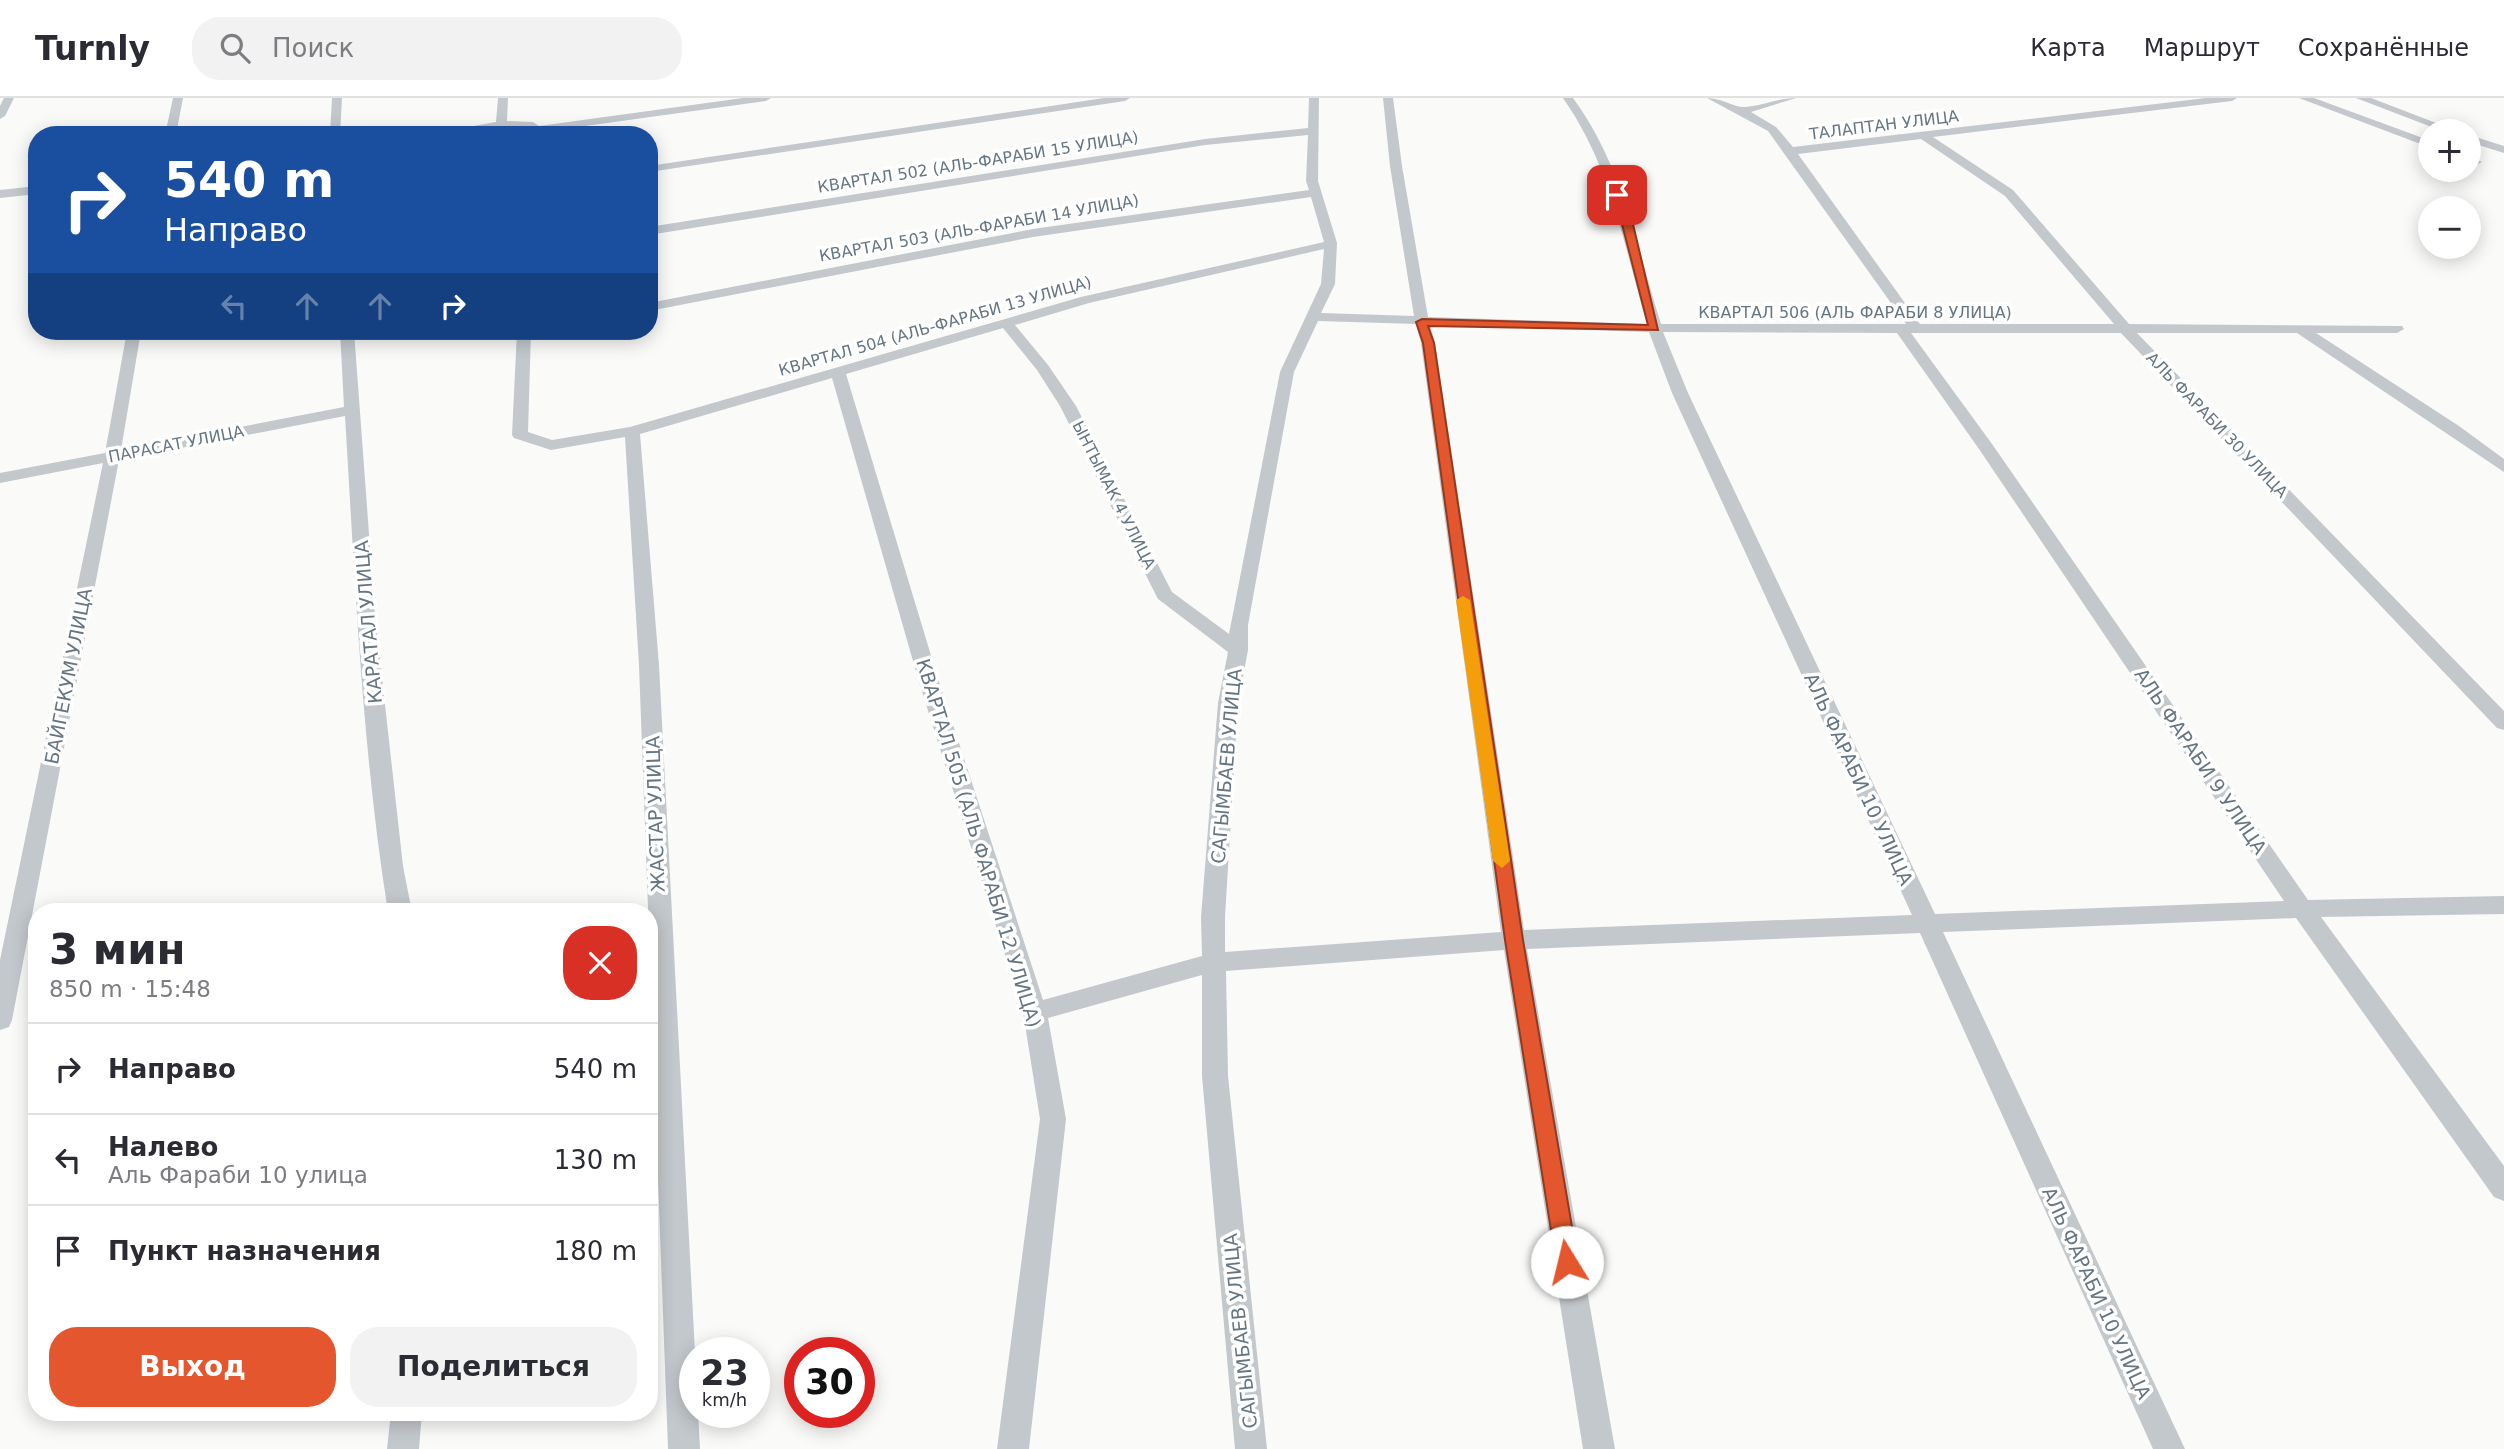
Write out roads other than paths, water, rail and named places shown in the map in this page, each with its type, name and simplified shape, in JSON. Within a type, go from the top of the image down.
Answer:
[{"type":"street","points":[[0,116],[9,98]]},
{"type":"street","points":[[172,126],[178,98]]},
{"type":"street","points":[[335,126],[337,98]]},
{"type":"street","points":[[501,124],[503,98]]},
{"type":"street","points":[[669,98],[672,111]]},
{"type":"street","points":[[576,126],[766,98]]},
{"type":"street","points":[[658,168],[1125,98]]},
{"type":"street","name":"САГЫМБАЕВ УЛИЦА","points":[[1251,1449],[1215,1076],[1213,917],[1227,717],[1238,650],[1239,625],[1287,372],[1328,284],[1331,244],[1316,193],[1311,161],[1314,98]]},
{"type":"street","points":[[1388,98],[1396,166],[1422,322],[1428,343],[1514,940],[1599,1449]]},
{"type":"street","name":"АЛЬ ФАРАБИ 9 УЛИЦА","points":[[1712,98],[1742,111],[1772,130],[1791,151],[1986,447],[2302,909],[2504,1188]]},
{"type":"street","points":[[1742,111],[1791,98]]},
{"type":"street","name":"ТАЛАПТАН УЛИЦА","points":[[1791,151],[2232,98]]},
{"type":"street","points":[[2304,98],[2418,140]]},
{"type":"street","points":[[2361,98],[2419,119]]},
{"type":"street","name":"АЛЬ ФАРАБИ 10 УЛИЦА","points":[[1569,100],[1613,181],[1627,220],[1654,328],[1680,393],[2169,1449]]},
{"type":"street","points":[[488,126],[529,126]]},
{"type":"street","name":"КВАРТАЛ 502 (АЛЬ-ФАРАБИ 15 УЛИЦА)","points":[[658,231],[1205,142],[1312,131]]},
{"type":"street","name":"АЛЬ ФАРАБИ 30 УЛИЦА","points":[[1924,136],[2009,194],[2126,330],[2504,723]]},
{"type":"street","points":[[2481,142],[2504,150]]},
{"type":"street","points":[[0,194],[28,191]]},
{"type":"street","name":"КВАРТАЛ 503 (АЛЬ-ФАРАБИ 14 УЛИЦА)","points":[[658,305],[1033,233],[1316,193]]},
{"type":"street","name":"КВАРТАЛ 504 (АЛЬ-ФАРАБИ 13 УЛИЦА)","points":[[524,340],[520,435],[551,445],[632,431],[1086,300],[1228,265],[1331,244]]},
{"type":"street","name":"КВАРТАЛ 506 (АЛЬ ФАРАБИ 8 УЛИЦА)","points":[[1313,317],[1654,328],[2397,329]]},
{"type":"street","name":"ЫНТЫМАК 4 УЛИЦА","points":[[1006,323],[1043,368],[1068,406],[1164,595],[1238,650]]},
{"type":"street","points":[[2302,330],[2453,429],[2504,467]]},
{"type":"street","name":"БАЙГЕКУМ УЛИЦА","points":[[0,1020],[112,456],[132,340]]},
{"type":"street","name":"КАРАТАЛ УЛИЦА","points":[[348,340],[366,615],[392,866],[398,903]]},
{"type":"street","name":"КВАРТАЛ 505 (АЛЬ ФАРАБИ 12 УЛИЦА)","points":[[838,372],[929,682],[1035,1012],[1053,1119],[1013,1449]]},
{"type":"street","name":"ПАРАСАТ УЛИЦА","points":[[0,478],[353,410]]},
{"type":"street","name":"ЖАСТАР УЛИЦА","points":[[632,431],[650,679],[684,1449]]},
{"type":"street","points":[[1035,1012],[1214,962],[1514,940],[2302,909],[2504,905]]},
{"type":"street","points":[[403,1449],[406,1421]]}]
